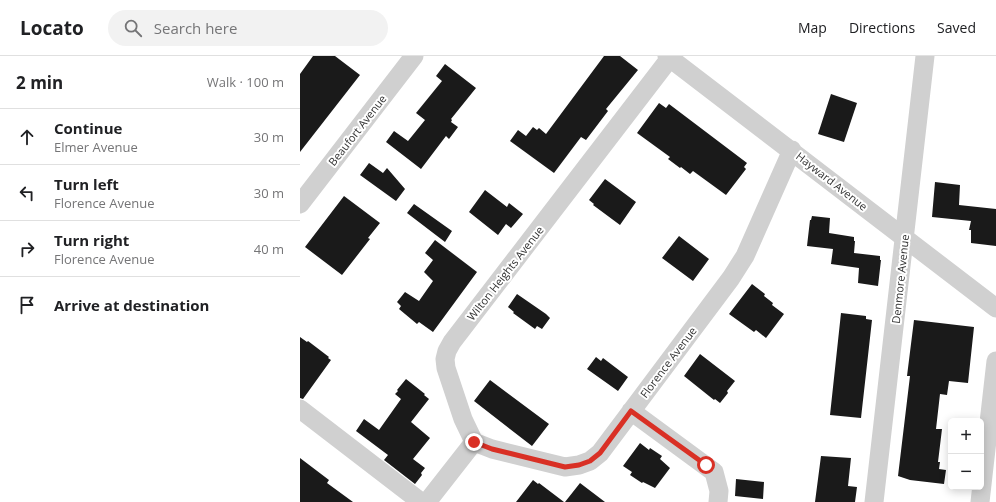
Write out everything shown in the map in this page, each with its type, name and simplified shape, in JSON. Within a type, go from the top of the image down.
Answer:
[{"type":"street","name":"Beaufort Avenue","points":[[300,204],[414,56]]},
{"type":"street","name":"Denmore Avenue","points":[[874,502],[925,56]]},
{"type":"street","name":"Hayward Avenue","points":[[668,57],[792,150],[996,308]]},
{"type":"street","name":"Wilton Heights Avenue","points":[[474,442],[463,419],[446,368],[445,359],[450,346],[668,57]]},
{"type":"street","name":"Florence Avenue","points":[[474,442],[492,449],[565,467],[579,465],[590,461],[600,453],[734,273],[745,256],[792,150]]},
{"type":"street","points":[[980,502],[996,361]]},
{"type":"street","points":[[300,409],[421,502]]},
{"type":"street","points":[[631,411],[714,472],[719,490],[718,502]]},
{"type":"street","points":[[427,502],[474,442]]},
{"type":"building","points":[[313,56],[335,56],[360,75],[300,152],[300,74]]},
{"type":"building","points":[[604,56],[620,56],[638,70],[606,109],[608,111],[586,140],[581,137],[554,173],[510,141],[518,130],[526,136],[533,127],[537,130],[539,128],[546,134]]},
{"type":"building","points":[[445,64],[476,88],[451,119],[451,122],[458,127],[449,139],[446,136],[421,169],[386,142],[394,131],[408,141],[425,120],[416,113],[442,81],[436,76]]},
{"type":"building","points":[[831,94],[857,103],[844,142],[818,134]]},
{"type":"building","points":[[659,103],[666,108],[669,104],[747,163],[744,167],[746,169],[726,195],[693,171],[690,174],[681,167],[680,168],[668,159],[670,157],[637,133]]},
{"type":"building","points":[[369,163],[383,173],[387,168],[405,189],[396,201],[360,175]]},
{"type":"building","points":[[605,179],[636,202],[620,225],[593,205],[594,204],[589,200]]},
{"type":"building","points":[[935,182],[960,185],[959,205],[996,209],[996,246],[971,243],[971,230],[969,230],[971,221],[932,217]]},
{"type":"building","points":[[485,190],[507,207],[509,203],[523,214],[511,228],[506,224],[498,235],[469,212]]},
{"type":"building","points":[[344,196],[380,223],[368,238],[370,239],[342,275],[305,247]]},
{"type":"building","points":[[414,204],[452,231],[445,242],[407,213]]},
{"type":"building","points":[[812,216],[830,218],[829,233],[854,237],[854,253],[880,256],[881,260],[878,286],[858,283],[859,268],[831,264],[833,249],[807,246],[810,220]]},
{"type":"building","points":[[679,236],[709,259],[693,281],[662,258]]},
{"type":"building","points":[[435,240],[477,272],[433,332],[419,322],[417,324],[399,309],[401,306],[397,302],[405,292],[419,301],[433,281],[424,272],[433,260],[425,253]]},
{"type":"building","points":[[752,284],[765,294],[764,296],[773,303],[772,305],[784,314],[766,338],[756,330],[754,332],[729,314]]},
{"type":"building","points":[[517,294],[550,318],[542,329],[537,326],[535,329],[513,313],[514,312],[508,307]]},
{"type":"building","points":[[841,313],[866,316],[866,319],[872,320],[861,418],[830,415]]},
{"type":"building","points":[[914,320],[974,327],[968,383],[949,381],[947,395],[940,394],[936,429],[942,429],[938,462],[940,462],[939,469],[946,470],[944,484],[910,480],[898,476],[910,376],[907,376]]},
{"type":"building","points":[[300,337],[307,342],[308,341],[331,360],[303,399],[300,398]]},
{"type":"building","points":[[700,354],[735,381],[720,403],[715,399],[714,400],[684,376]]},
{"type":"building","points":[[596,357],[601,361],[603,358],[628,377],[618,391],[587,369]]},
{"type":"building","points":[[406,379],[429,399],[411,422],[430,438],[413,459],[425,468],[415,484],[384,460],[388,455],[356,431],[364,419],[379,430],[401,399],[395,394]]},
{"type":"building","points":[[490,380],[549,424],[532,446],[474,401]]},
{"type":"building","points":[[640,443],[649,450],[650,448],[662,456],[660,459],[670,468],[655,488],[643,482],[642,483],[630,475],[632,472],[623,466]]},
{"type":"building","points":[[821,456],[851,458],[848,486],[857,487],[855,502],[815,502]]},
{"type":"building","points":[[300,458],[329,480],[327,483],[353,502],[300,502]]},
{"type":"building","points":[[736,479],[764,482],[763,499],[735,496]]},
{"type":"building","points":[[533,480],[538,484],[539,483],[564,502],[516,502]]},
{"type":"building","points":[[580,483],[605,502],[565,502]]},
{"type":"route","points":[[474,442],[492,449],[565,467],[579,465],[590,461],[600,453],[631,411],[706,465]]}]
